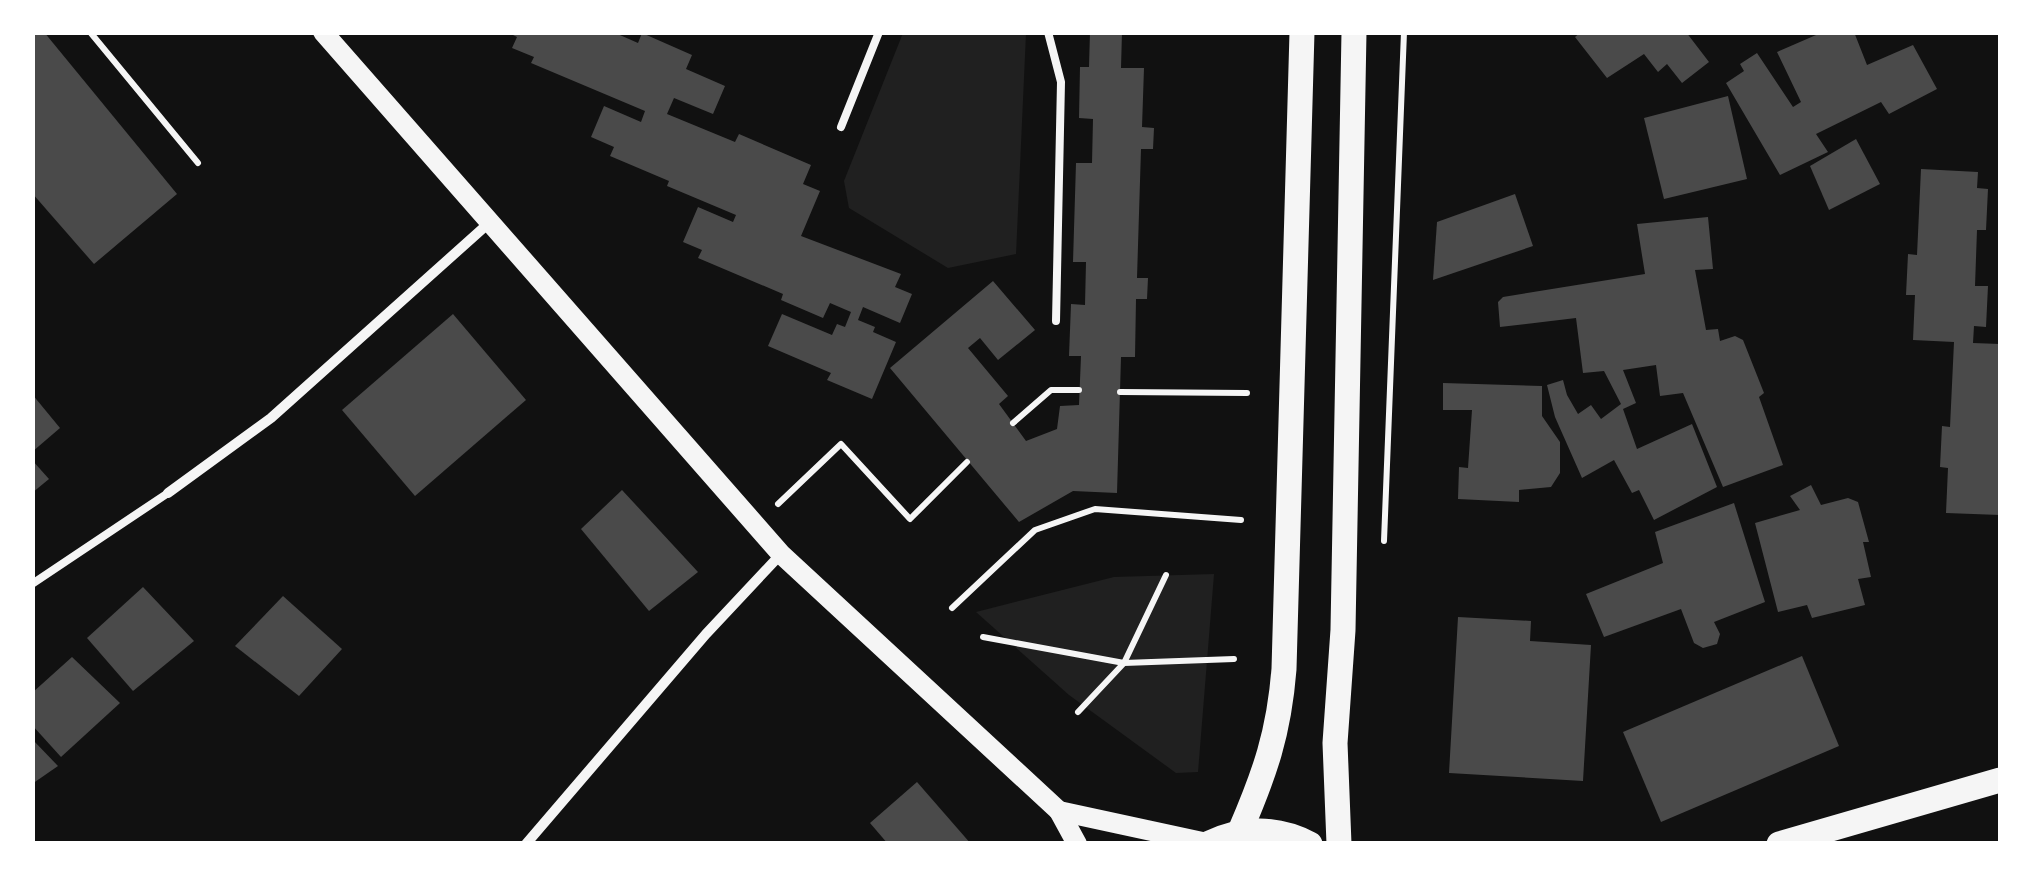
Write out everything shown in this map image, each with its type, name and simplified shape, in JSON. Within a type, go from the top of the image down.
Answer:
[{"type":"main road","points":[[323,32],[781,554],[1059,811],[1077,844]]},
{"type":"main road","points":[[1240,832],[1280,720],[1284,670],[1302,32]]},
{"type":"main road","points":[[1339,844],[1335,743],[1343,630],[1354,32]]},
{"type":"main road","points":[[1779,844],[2000,780]]},
{"type":"main road","points":[[1059,811],[1207,843],[1240,832],[1268,830],[1310,844]]},
{"type":"street","points":[[168,494],[271,418],[490,222]]},
{"type":"street","points":[[526,844],[706,634],[781,554]]},
{"type":"lane","points":[[841,127],[879,32]]},
{"type":"lane","points":[[1048,32],[1062,82],[1056,320]]},
{"type":"lane","points":[[32,584],[168,494]]},
{"type":"path","points":[[90,32],[198,163]]},
{"type":"path","points":[[1383,556],[1404,32]]},
{"type":"path","points":[[1013,424],[1051,390],[1079,390]]},
{"type":"path","points":[[1120,392],[1247,393]]},
{"type":"path","points":[[756,525],[842,444],[910,518],[967,462]]},
{"type":"path","points":[[952,608],[1035,530],[1095,509],[1241,520]]},
{"type":"path","points":[[1078,712],[1124,662],[1166,575]]},
{"type":"path","points":[[983,637],[1124,662],[1234,659]]},
{"type":"shaded area","points":[[903,33],[1026,33],[1016,254],[948,268],[849,208],[844,181]]},
{"type":"shaded area","points":[[1214,574],[1198,772],[1176,773],[1069,695],[976,612],[1114,577]]},
{"type":"building","points":[[32,32],[44,32],[177,194],[94,264],[32,193]]},
{"type":"building","points":[[507,32],[613,32],[638,43],[642,33],[692,55],[686,69],[725,86],[713,114],[674,98],[667,114],[735,142],[739,134],[811,165],[803,184],[820,191],[801,236],[901,274],[895,287],[912,294],[900,323],[863,307],[858,320],[896,342],[872,399],[827,380],[831,373],[768,346],[782,314],[832,335],[837,324],[845,327],[851,312],[830,303],[823,318],[781,300],[783,294],[698,258],[702,250],[683,242],[698,207],[733,222],[736,215],[610,156],[614,147],[591,137],[604,106],[641,122],[645,111],[531,63],[534,57],[512,48],[517,37]]},
{"type":"building","points":[[1090,32],[1122,32],[1121,68],[1144,68],[1142,127],[1154,128],[1153,149],[1141,149],[1137,278],[1148,278],[1147,299],[1136,299],[1135,357],[1121,357],[1117,493],[1073,491],[1019,522],[890,368],[993,281],[1035,330],[998,360],[980,338],[968,348],[1008,396],[999,404],[1026,441],[1057,429],[1060,406],[1079,405],[1081,356],[1069,356],[1071,304],[1085,305],[1086,262],[1073,262],[1076,163],[1092,163],[1093,119],[1079,118],[1080,67],[1089,67]]},
{"type":"building","points":[[1581,32],[1686,32],[1709,62],[1682,83],[1667,64],[1658,72],[1644,54],[1607,78],[1575,37]]},
{"type":"building","points":[[1823,32],[1854,32],[1867,65],[1913,45],[1937,89],[1889,114],[1881,102],[1816,134],[1828,152],[1780,175],[1726,83],[1744,71],[1740,64],[1757,53],[1793,107],[1801,102],[1777,52]]},
{"type":"building","points":[[1728,96],[1747,179],[1664,199],[1644,118]]},
{"type":"building","points":[[1856,139],[1880,184],[1829,210],[1810,166]]},
{"type":"building","points":[[1921,169],[1978,172],[1977,188],[1988,189],[1986,230],[1977,230],[1975,286],[1988,286],[1986,327],[1974,326],[1973,343],[2000,344],[2000,515],[1946,513],[1948,468],[1940,467],[1942,426],[1950,427],[1954,342],[1913,340],[1915,295],[1906,295],[1908,254],[1917,255]]},
{"type":"building","points":[[1515,194],[1533,246],[1433,280],[1437,222]]},
{"type":"building","points":[[1708,217],[1713,269],[1695,270],[1706,330],[1718,329],[1720,341],[1735,336],[1743,340],[1764,393],[1759,397],[1783,465],[1723,487],[1683,393],[1660,396],[1656,365],[1623,370],[1636,403],[1623,409],[1637,449],[1692,424],[1717,487],[1654,520],[1639,490],[1632,493],[1614,460],[1582,478],[1555,417],[1547,385],[1563,380],[1578,414],[1591,405],[1601,419],[1621,404],[1604,371],[1583,373],[1576,318],[1500,327],[1498,302],[1503,297],[1645,274],[1637,224]]},
{"type":"building","points":[[453,314],[526,400],[415,496],[342,410]]},
{"type":"building","points":[[1443,383],[1542,386],[1542,416],[1560,442],[1560,473],[1551,487],[1519,490],[1519,502],[1458,499],[1459,467],[1468,468],[1472,410],[1443,410]]},
{"type":"building","points":[[32,394],[60,428],[32,452]]},
{"type":"building","points":[[32,460],[49,479],[32,493]]},
{"type":"building","points":[[1811,485],[1821,505],[1848,498],[1858,502],[1869,542],[1863,542],[1871,577],[1858,579],[1865,605],[1812,618],[1807,605],[1778,612],[1755,523],[1800,510],[1790,496]]},
{"type":"building","points":[[622,490],[698,572],[649,611],[581,529]]},
{"type":"building","points":[[1734,503],[1765,602],[1714,622],[1720,634],[1717,644],[1703,648],[1694,643],[1681,609],[1604,637],[1586,594],[1663,563],[1655,532]]},
{"type":"building","points":[[143,587],[194,641],[133,691],[87,638]]},
{"type":"building","points":[[283,596],[342,649],[299,696],[235,646]]},
{"type":"building","points":[[1458,617],[1531,621],[1530,641],[1591,645],[1583,781],[1449,773]]},
{"type":"building","points":[[1802,656],[1839,746],[1661,822],[1623,732]]},
{"type":"building","points":[[72,657],[120,703],[61,757],[32,725],[32,693]]},
{"type":"building","points":[[32,739],[58,766],[32,784]]},
{"type":"building","points":[[917,782],[971,844],[888,844],[870,823]]}]
